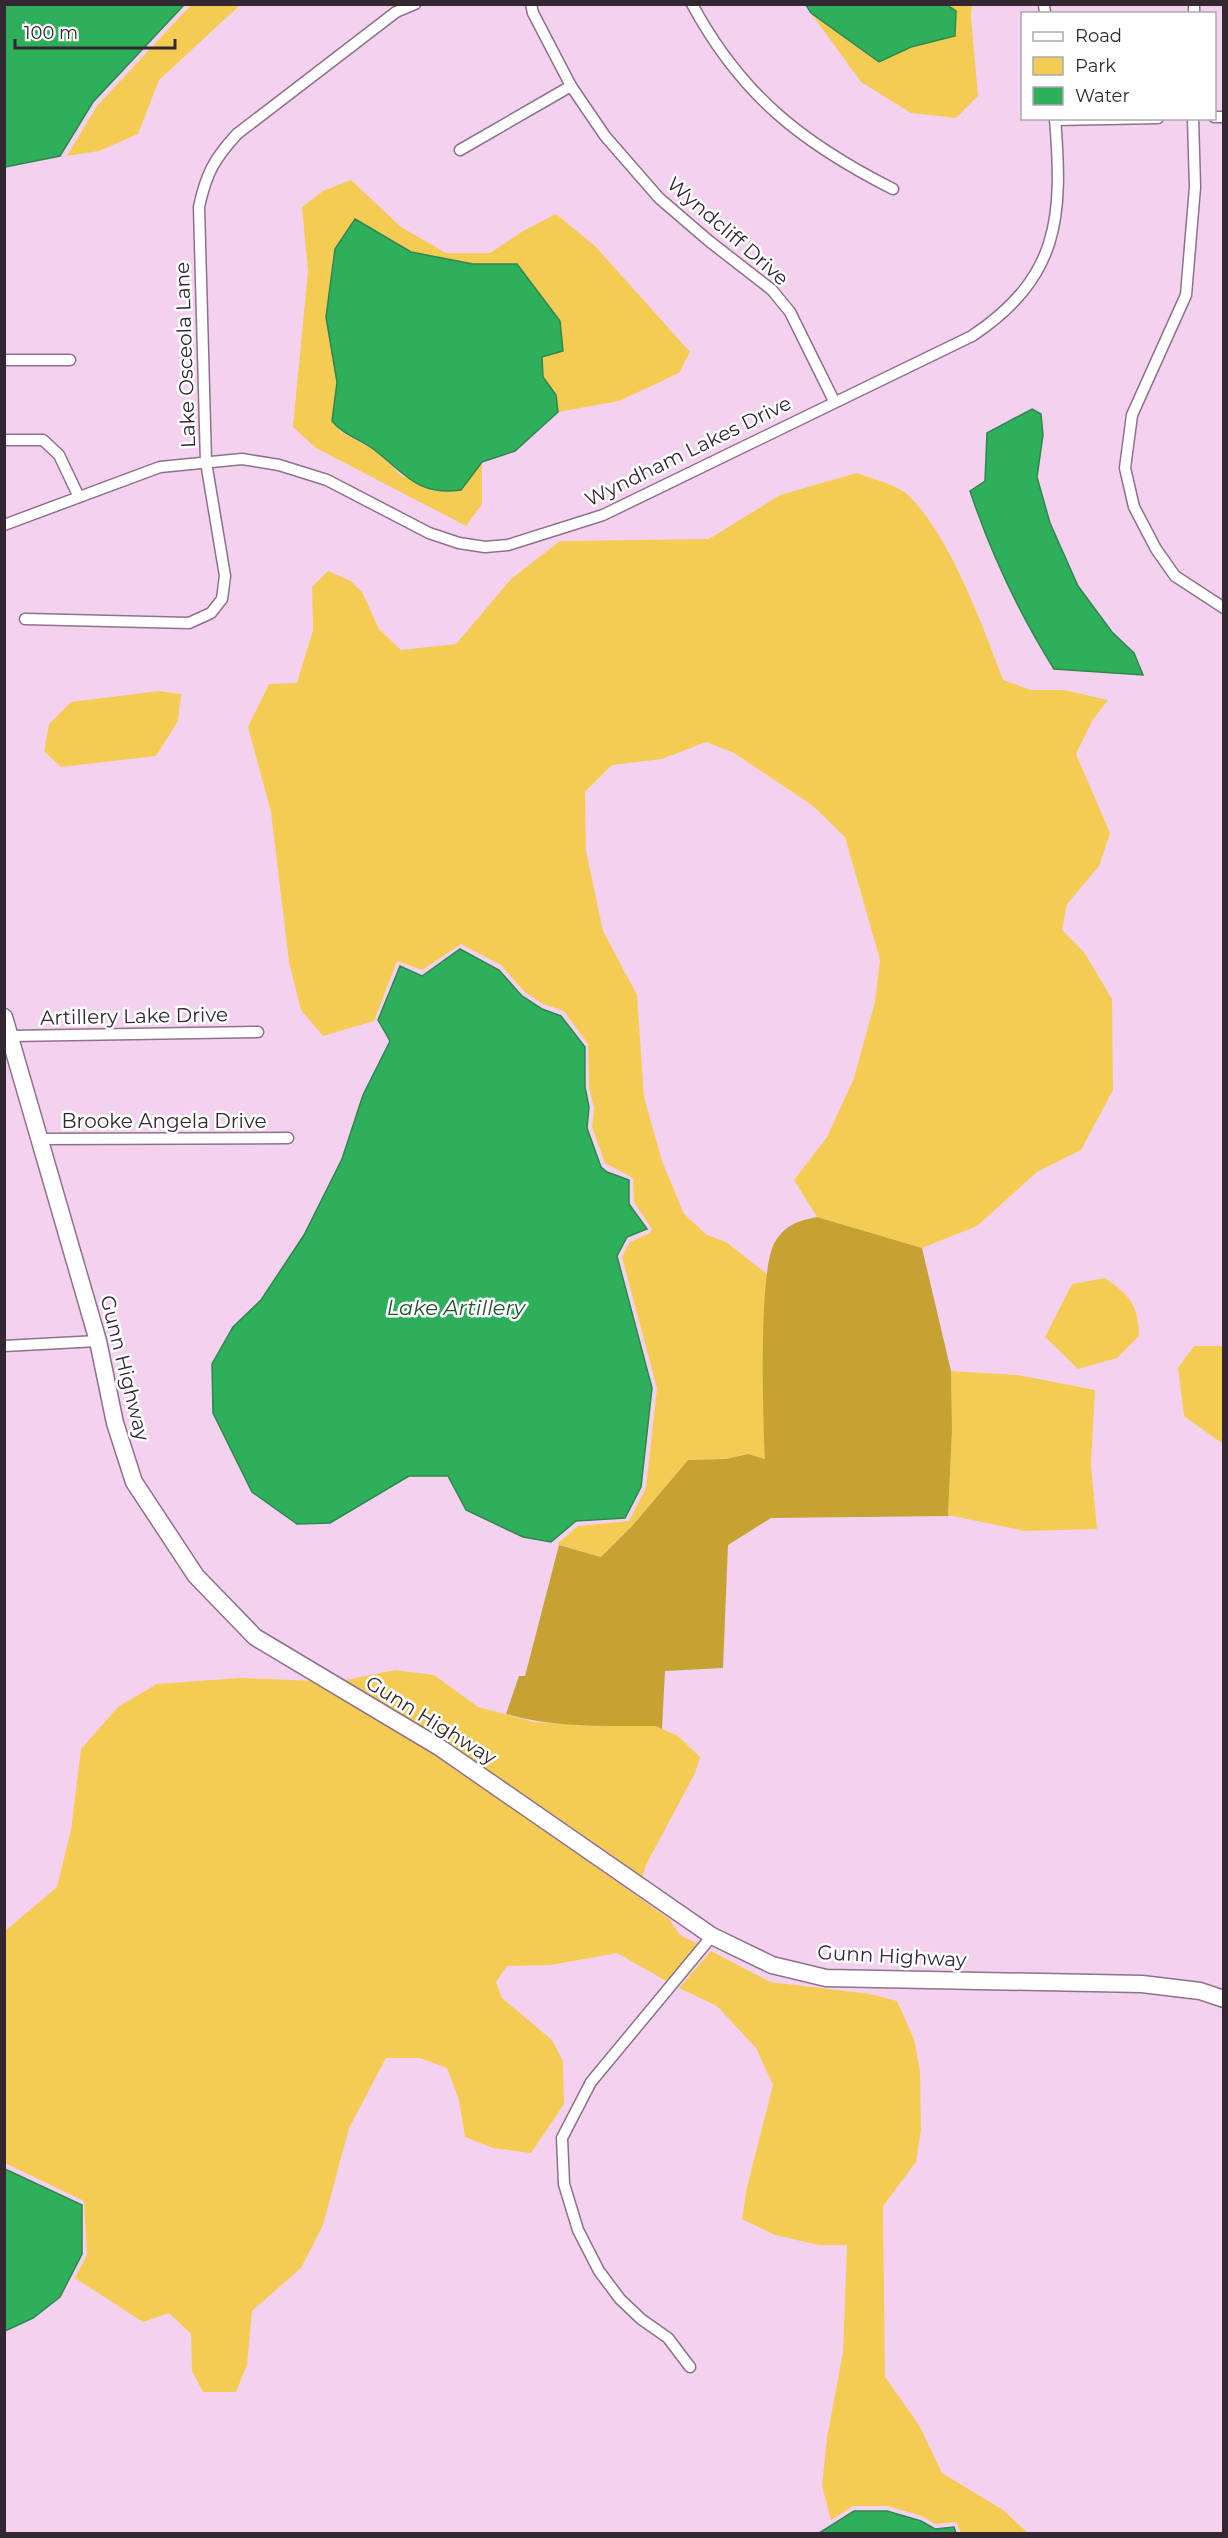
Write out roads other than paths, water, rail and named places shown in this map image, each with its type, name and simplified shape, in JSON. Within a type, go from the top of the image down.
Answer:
[{"type":"main road","name":"Gunn Highway","points":[[4,1017],[98,1341],[115,1423],[134,1482],[196,1576],[255,1637],[439,1747],[712,1936],[772,1965],[826,1978],[1142,1984],[1200,1991],[1224,1999]]},
{"type":"street","name":"Lake Osceola Lane","points":[[25,619],[189,623],[212,613],[222,598],[225,576],[206,462],[199,207],[205,180],[217,155],[237,134],[396,12],[415,4]]},
{"type":"street","name":"Wyndcliff Drive","points":[[531,4],[533,13],[571,86],[605,136],[659,198],[772,290],[790,312],[834,401]]},
{"type":"street","points":[[692,4],[730,62],[762,101],[791,128],[854,169],[892,189]]},
{"type":"street","points":[[460,150],[571,86]]},
{"type":"street","name":"Wyndham Lakes Drive","points":[[4,525],[78,495],[160,467],[242,459],[279,465],[327,480],[429,533],[459,543],[485,547],[508,545],[603,514],[972,336],[997,319],[1018,299],[1037,273],[1050,245],[1056,217],[1059,180],[1055,120]]},
{"type":"street","points":[[1193,120],[1194,187],[1186,295],[1132,415],[1125,468],[1134,507],[1156,549],[1175,576],[1224,608]]},
{"type":"street","points":[[4,360],[70,360]]},
{"type":"street","points":[[4,440],[43,440],[59,455],[78,495]]},
{"type":"street","name":"Artillery Lake Drive","points":[[10,1036],[258,1032]]},
{"type":"street","name":"Brooke Angela Drive","points":[[39,1139],[288,1138]]},
{"type":"street","points":[[4,1346],[98,1341]]},
{"type":"street","points":[[690,2367],[668,2338],[641,2319],[620,2299],[599,2271],[578,2230],[564,2184],[562,2138],[591,2082],[712,1936]]},
{"type":"water","points":[[5,4],[184,5],[93,102],[60,156],[5,167]]},
{"type":"water","points":[[806,5],[947,5],[956,11],[955,36],[911,47],[879,62],[811,13]]},
{"type":"water","points":[[355,219],[411,252],[473,264],[517,264],[560,321],[563,351],[542,357],[543,377],[556,395],[558,412],[515,451],[482,462],[461,490],[434,490],[414,482],[371,448],[342,431],[332,421],[337,382],[326,317],[335,249]]},
{"type":"water","points":[[1032,409],[1041,414],[1043,435],[1037,477],[1050,523],[1078,586],[1112,632],[1134,653],[1143,675],[1054,669],[1018,605],[987,538],[970,491],[985,481],[987,433]]},
{"type":"water","name":"Lake Artillery","points":[[460,949],[499,970],[522,996],[542,1009],[561,1016],[585,1047],[585,1087],[589,1107],[587,1128],[601,1167],[607,1172],[629,1180],[629,1204],[647,1229],[627,1237],[617,1256],[652,1388],[641,1487],[625,1518],[576,1521],[551,1542],[523,1537],[466,1510],[448,1476],[409,1476],[330,1523],[297,1524],[252,1492],[213,1413],[212,1364],[233,1327],[261,1300],[304,1235],[342,1159],[363,1095],[390,1041],[378,1020],[400,966],[422,976]]},
{"type":"water","points":[[5,2169],[82,2205],[82,2254],[60,2297],[33,2318],[5,2331]]},
{"type":"water","points":[[854,2511],[887,2511],[921,2521],[935,2529],[954,2527],[956,2533],[819,2533]]}]
